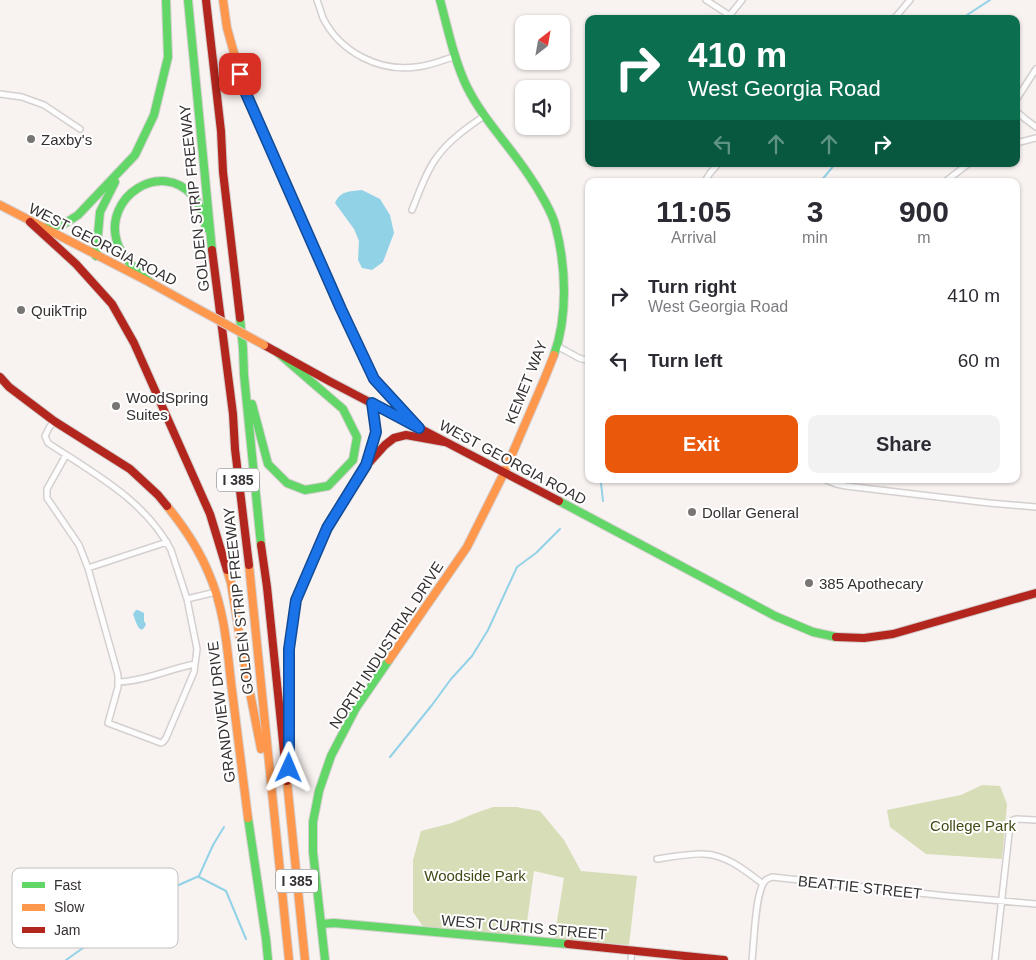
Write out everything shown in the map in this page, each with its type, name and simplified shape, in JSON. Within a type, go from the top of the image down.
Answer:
[{"type":"main road","points":[[43,228],[64,224],[78,216],[135,155],[154,115],[168,57],[166,0]]},
{"type":"main road","name":"GOLDEN STRIP FREEWAY","points":[[188,0],[212,250],[234,414],[236,457],[251,587],[288,960]]},
{"type":"main road","name":"GOLDEN STRIP FREEWAY","points":[[206,0],[306,960]]},
{"type":"main road","points":[[223,0],[227,28],[244,89],[341,309],[374,379],[419,428]]},
{"type":"main road","name":"KEMET WAY","points":[[440,0],[456,56],[467,86],[484,116],[528,174],[556,226],[564,273],[563,317],[557,346],[504,473]]},
{"type":"main road","points":[[96,256],[100,212],[118,174]]},
{"type":"main road","points":[[151,283],[122,252],[116,241],[114,229],[116,214],[121,203],[126,196],[143,184],[153,181],[174,183],[190,192],[199,206],[212,250]]},
{"type":"main road","name":"WEST GEORGIA ROAD","points":[[0,205],[151,283],[329,381],[766,612],[800,627],[825,635],[851,638],[878,637],[1036,593]]},
{"type":"main road","points":[[30,222],[76,264],[112,304],[134,343],[210,514],[231,583],[243,657],[273,808]]},
{"type":"main road","points":[[244,375],[268,464],[287,484],[305,490],[328,486],[353,460],[357,436],[343,409],[277,352]]},
{"type":"main road","name":"GRANDVIEW DRIVE","points":[[0,377],[9,387],[54,421],[130,469],[158,495],[181,523],[199,551],[210,575],[224,625],[248,826],[266,939],[265,958]]},
{"type":"main road","points":[[366,465],[376,432],[372,403]]},
{"type":"main road","points":[[289,801],[289,649],[296,600],[327,528],[366,465],[394,438],[406,435],[446,442]]},
{"type":"main road","name":"NORTH INDUSTRIAL DRIVE","points":[[325,960],[313,852],[313,822],[319,791],[331,756],[356,708],[418,621],[467,547],[504,473]]},
{"type":"main road","name":"WEST CURTIS STREET","points":[[322,924],[334,923],[724,960]]},
{"type":"street","points":[[317,0],[324,19],[342,43],[353,53],[375,63],[388,67],[416,67],[456,56]]},
{"type":"street","points":[[706,0],[730,15],[742,0]]},
{"type":"street","points":[[897,15],[910,0]]},
{"type":"street","points":[[1020,94],[1036,69]]},
{"type":"street","points":[[0,94],[22,97],[44,105],[80,129]]},
{"type":"street","points":[[1020,114],[1036,127]]},
{"type":"street","points":[[412,210],[436,157],[448,143],[484,116]]},
{"type":"street","points":[[1020,142],[1036,138]]},
{"type":"street","points":[[707,178],[715,167]]},
{"type":"street","points":[[950,178],[964,167]]},
{"type":"street","points":[[557,346],[585,360]]},
{"type":"street","points":[[54,421],[46,436],[48,443],[112,485],[138,507],[157,528],[171,550],[187,599],[197,649],[194,672],[164,742],[108,723],[119,682],[118,675],[88,568],[79,545],[48,498],[47,489],[66,455]]},
{"type":"street","points":[[837,483],[846,486],[1036,507]]},
{"type":"street","points":[[88,568],[167,542]]},
{"type":"street","points":[[187,599],[216,592]]},
{"type":"street","points":[[119,682],[131,682],[195,664]]},
{"type":"street","points":[[995,960],[1011,822],[1018,818],[1036,820]]},
{"type":"street","points":[[657,859],[704,854],[720,857],[736,864],[763,884],[757,908],[752,960]]},
{"type":"street","name":"BEATTIE STREET","points":[[763,884],[769,878],[775,878],[1036,904]]},
{"type":"street","points":[[631,960],[632,950]]},
{"type":"green space","name":"College Park","points":[[982,785],[1000,786],[1007,804],[1002,859],[926,854],[890,827],[887,810],[961,795]]},
{"type":"green space","name":"Woodside Park","points":[[493,807],[516,807],[540,811],[564,840],[581,871],[637,876],[629,945],[554,939],[564,878],[534,871],[525,937],[424,928],[413,912],[413,860],[421,831],[452,823]]},
{"type":"water","points":[[362,190],[380,199],[390,215],[394,233],[383,262],[372,270],[362,268],[358,260],[359,241],[354,229],[335,203],[343,194]]},
{"type":"water","points":[[136,610],[144,613],[146,624],[142,629],[138,626],[133,614]]},
{"type":"waterway","points":[[967,15],[990,0]]},
{"type":"waterway","points":[[823,178],[833,167]]},
{"type":"waterway","points":[[601,483],[603,501]]},
{"type":"waterway","points":[[390,757],[451,679],[472,656],[488,630],[517,567],[536,553],[560,529]]},
{"type":"waterway","points":[[178,885],[199,876],[213,845],[224,827]]},
{"type":"waterway","points":[[199,877],[226,891],[246,939]]},
{"type":"waterway","points":[[66,960],[83,948]]},
{"type":"traffic: fast","points":[[43,228],[64,224],[78,215],[135,155],[154,115],[168,57],[166,0]]},
{"type":"traffic: fast","points":[[188,0],[212,250]]},
{"type":"traffic: fast","points":[[440,0],[462,77],[473,99],[532,179],[552,215],[562,259],[564,292],[562,324],[554,355]]},
{"type":"traffic: fast","points":[[151,283],[127,260],[117,242],[115,226],[118,211],[126,198],[138,188],[151,182],[166,181],[180,186],[193,196],[198,203],[206,228]]},
{"type":"traffic: fast","points":[[96,256],[100,212],[115,182]]},
{"type":"traffic: fast","points":[[240,318],[261,545]]},
{"type":"traffic: fast","points":[[361,351],[374,379],[419,428]]},
{"type":"traffic: fast","points":[[252,404],[268,464],[287,483],[305,490],[328,486],[353,460],[357,437],[343,409],[277,352]]},
{"type":"traffic: fast","points":[[367,462],[375,432],[372,403]]},
{"type":"traffic: fast","points":[[559,501],[775,616],[813,632],[836,637]]},
{"type":"traffic: fast","points":[[325,960],[313,852],[313,822],[319,791],[331,756],[356,708],[389,660]]},
{"type":"traffic: fast","points":[[248,818],[268,960]]},
{"type":"traffic: fast","points":[[322,924],[334,923],[568,944]]},
{"type":"traffic: slow","points":[[223,0],[227,28],[244,89],[361,351]]},
{"type":"traffic: slow","points":[[0,205],[198,309]]},
{"type":"traffic: slow","points":[[198,309],[264,345]]},
{"type":"traffic: slow","points":[[389,660],[467,547],[504,473],[554,355]]},
{"type":"traffic: slow","points":[[167,506],[201,556],[218,600],[226,641],[248,818]]},
{"type":"traffic: slow","points":[[249,565],[289,960]]},
{"type":"traffic: slow","points":[[227,570],[231,583],[261,749]]},
{"type":"traffic: slow","points":[[287,781],[305,960]]},
{"type":"traffic: jam","points":[[206,0],[240,318]]},
{"type":"traffic: jam","points":[[30,222],[76,264],[112,304],[134,343],[210,514],[227,570]]},
{"type":"traffic: jam","points":[[212,250],[233,414],[235,449],[249,565]]},
{"type":"traffic: jam","points":[[264,345],[559,501]]},
{"type":"traffic: jam","points":[[0,377],[9,387],[54,421],[130,469],[167,506]]},
{"type":"traffic: jam","points":[[290,750],[289,649],[296,600],[327,528],[367,465],[394,438],[406,435],[445,442]]},
{"type":"traffic: jam","points":[[261,545],[287,781]]},
{"type":"traffic: jam","points":[[836,637],[864,638],[893,634],[1036,593]]},
{"type":"traffic: jam","points":[[568,944],[724,960]]},
{"type":"place","name":"Zaxby's","points":[[31,139]]},
{"type":"place","name":"QuikTrip","points":[[21,310]]},
{"type":"place","name":"WoodSpring Suites","points":[[116,406]]},
{"type":"place","name":"Dollar General","points":[[692,512]]},
{"type":"place","name":"385 Apothecary","points":[[809,583]]},
{"type":"route","points":[[240,74],[244,89],[333,292],[374,379],[419,428],[372,403],[376,432],[366,465],[327,528],[296,600],[289,649],[289,768]]}]
